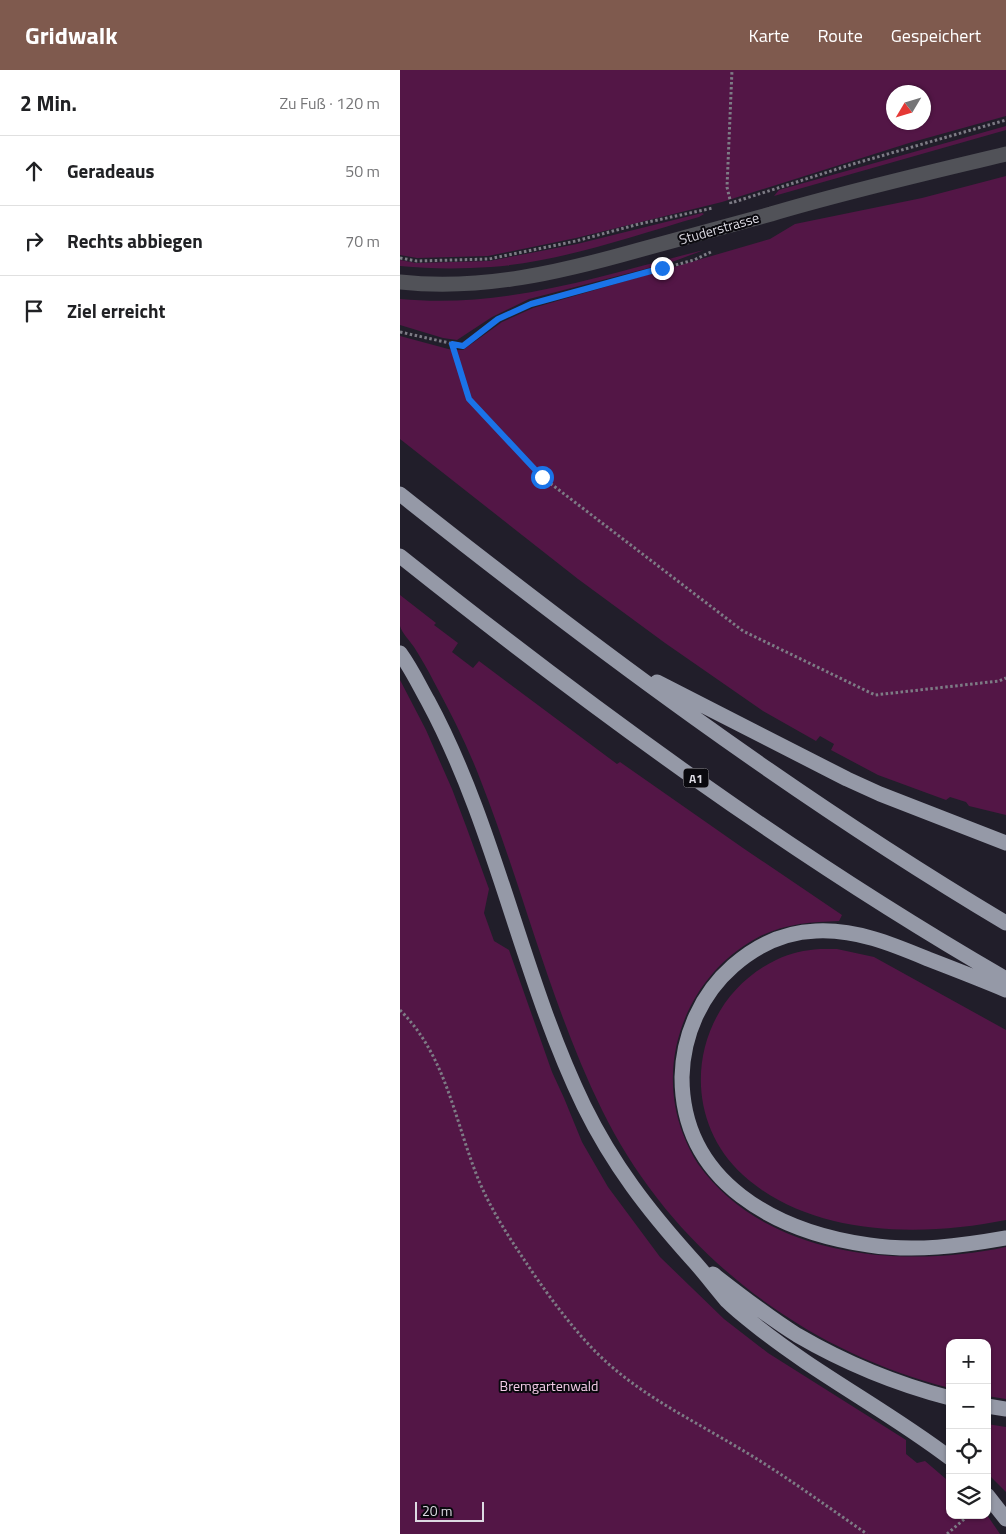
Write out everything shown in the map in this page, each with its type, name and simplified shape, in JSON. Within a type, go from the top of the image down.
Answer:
[{"type":"highway","points":[[400,494],[528,595],[723,739],[826,810],[1006,923]]},
{"type":"highway","name":"A1","points":[[400,556],[532,658],[706,785],[803,852],[895,912],[1006,979]]},
{"type":"highway","points":[[400,653],[442,727],[466,782],[543,1005],[566,1064],[584,1107],[622,1173],[657,1220],[729,1302],[788,1349],[912,1430],[946,1455]]},
{"type":"highway","points":[[616,661],[880,794],[1006,843]]},
{"type":"highway","points":[[1006,990],[875,938],[846,932],[814,931],[787,935],[766,943],[745,956],[724,974],[705,998],[694,1020],[686,1043],[682,1066],[682,1090],[692,1130],[702,1152],[732,1190],[774,1218],[802,1230],[836,1240],[870,1246],[942,1247],[1006,1238]]},
{"type":"highway","points":[[691,1258],[766,1314],[804,1339],[864,1370],[926,1392],[946,1397]]},
{"type":"highway","points":[[991,1407],[1006,1409]]},
{"type":"highway","points":[[991,1500],[1006,1519]]},
{"type":"street","name":"Studerstrasse","points":[[400,282],[462,285],[500,282],[552,273],[836,196],[1006,154]]},
{"type":"street","points":[[982,834],[1006,834]]},
{"type":"path","points":[[730,204],[727,187],[732,70]]},
{"type":"path","points":[[400,258],[417,261],[489,259],[576,241],[639,224],[730,204],[843,167],[1006,120]]},
{"type":"path","points":[[400,332],[463,346],[498,319],[531,304],[694,260],[716,250]]},
{"type":"path","points":[[452,344],[469,399],[542,477],[743,632],[875,695],[999,681],[1006,678]]},
{"type":"path","points":[[400,1010],[428,1047],[447,1085],[478,1178],[497,1215],[524,1259],[560,1309],[592,1348],[621,1375],[649,1396],[778,1473],[867,1534]]},
{"type":"path","points":[[947,1534],[964,1519]]},
{"type":"path","points":[[859,1534],[860,1530]]},
{"type":"green space","points":[[400,70],[1006,70],[1006,116],[909,143],[722,202],[576,238],[488,256],[417,258],[400,255]]},
{"type":"green space","points":[[1006,126],[1006,130],[774,196],[779,190]]},
{"type":"green space","points":[[1006,176],[1006,815],[969,806],[966,802],[950,797],[946,800],[878,775],[831,750],[834,744],[820,736],[816,741],[763,711],[665,643],[578,579],[400,439],[400,336],[452,350],[463,350],[502,322],[533,308],[770,239],[795,224],[922,198]]},
{"type":"green space","points":[[704,214],[699,217],[622,240],[543,260],[480,268],[400,266],[400,260],[416,263],[489,261],[577,244]]},
{"type":"green space","points":[[704,250],[672,262],[529,299],[492,317],[457,340],[443,338],[400,325],[400,299],[440,301],[479,299],[554,288]]},
{"type":"green space","points":[[400,595],[458,643],[452,652],[473,668],[479,661],[617,764],[620,762],[842,915],[839,921],[796,925],[765,934],[731,955],[711,975],[695,998],[683,1023],[676,1050],[673,1078],[675,1106],[683,1134],[698,1164],[726,1195],[760,1220],[797,1237],[838,1249],[881,1255],[923,1257],[966,1254],[1006,1247],[1006,1399],[991,1397],[991,1339],[946,1339],[946,1387],[895,1371],[842,1348],[792,1320],[745,1287],[702,1249],[664,1207],[630,1160],[602,1110],[584,1071],[553,990],[477,771],[460,732],[429,673],[400,626]]},
{"type":"green space","name":"Bremgartenwald","points":[[400,680],[426,730],[452,789],[489,889],[484,913],[494,941],[509,950],[552,1072],[582,1142],[608,1187],[660,1257],[724,1319],[768,1353],[906,1440],[906,1454],[917,1463],[925,1461],[946,1479],[946,1519],[990,1519],[1000,1534],[400,1534]]},
{"type":"green space","points":[[837,949],[874,957],[1006,1030],[1006,1220],[939,1229],[903,1230],[868,1227],[834,1221],[801,1211],[770,1195],[743,1175],[721,1149],[707,1120],[701,1090],[702,1059],[711,1029],[726,1002],[748,978],[776,960],[798,952]]},
{"type":"green space","points":[[991,1425],[1006,1427],[1006,1492],[991,1477]]},
{"type":"route","points":[[542,477],[469,399],[452,344],[463,346],[498,319],[531,304],[662,268]]}]
